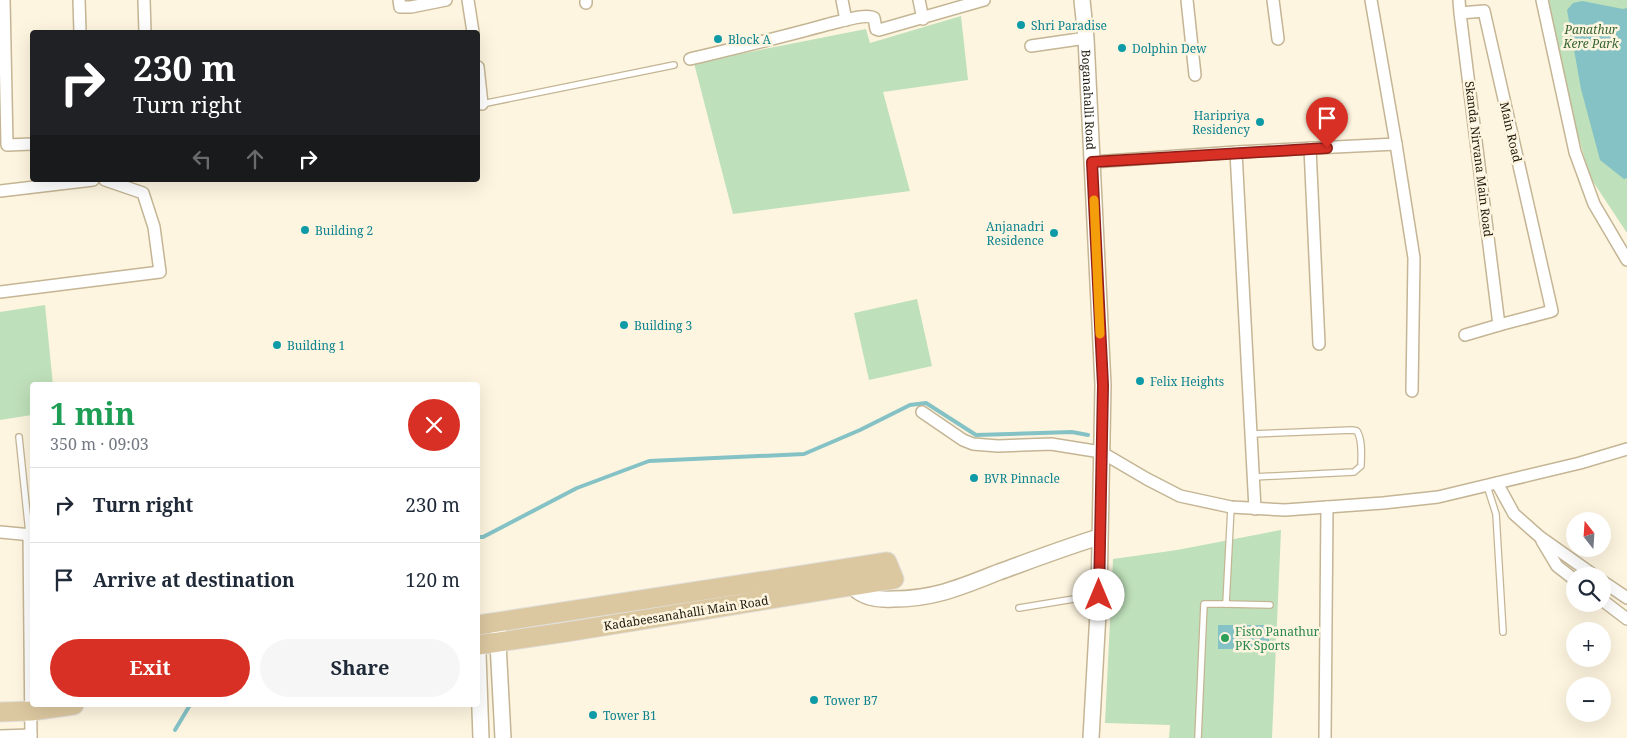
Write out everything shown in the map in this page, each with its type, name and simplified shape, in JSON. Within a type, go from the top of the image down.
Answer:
[{"type":"main road","name":"Kadabeesanahalli Main Road","points":[[480,625],[890,570],[851,586],[480,645]]},
{"type":"main road","points":[[0,712],[31,711],[60,707]]},
{"type":"street","points":[[4,0],[7,145],[30,144]]},
{"type":"street","points":[[79,0],[80,30]]},
{"type":"street","points":[[144,0],[145,30]]},
{"type":"street","points":[[398,5],[411,7],[446,0]]},
{"type":"street","points":[[468,0],[473,30]]},
{"type":"street","points":[[842,0],[846,20]]},
{"type":"street","points":[[690,59],[846,20],[872,16],[878,30],[923,19],[984,0]]},
{"type":"street","name":"Boganahalli Road","points":[[1082,0],[1086,38],[1103,385],[1099,595],[1091,738]]},
{"type":"street","points":[[1187,0],[1195,75]]},
{"type":"street","points":[[1273,0],[1278,39]]},
{"type":"street","points":[[1371,0],[1414,258],[1412,391]]},
{"type":"street","points":[[1459,0],[1460,13]]},
{"type":"street","points":[[1542,0],[1575,152],[1594,204],[1627,260]]},
{"type":"street","points":[[922,1],[923,19]]},
{"type":"street","name":"Main Road","points":[[1460,13],[1484,11],[1552,311],[1499,324]]},
{"type":"street","name":"Skanda Nirvana Main Road","points":[[1460,13],[1499,324]]},
{"type":"street","points":[[1031,46],[1086,38]]},
{"type":"street","points":[[480,86],[482,104]]},
{"type":"street","points":[[1092,162],[1396,144]]},
{"type":"street","points":[[1310,148],[1319,344]]},
{"type":"street","points":[[1236,152],[1255,504]]},
{"type":"street","points":[[0,191],[76,182]]},
{"type":"street","points":[[0,292],[160,272],[154,227],[143,193],[110,182]]},
{"type":"street","points":[[1465,335],[1499,324]]},
{"type":"street","points":[[922,412],[963,440],[973,444],[998,446],[1051,444],[1102,452],[1180,496],[1230,506],[1255,504],[1285,510],[1438,497],[1627,449]]},
{"type":"street","points":[[1492,484],[1514,514],[1540,537],[1582,567]]},
{"type":"street","points":[[1325,738],[1327,507]]},
{"type":"street","points":[[0,532],[30,534]]},
{"type":"street","points":[[851,586],[864,597],[883,600],[932,596],[970,585],[1099,536]]},
{"type":"street","points":[[1540,537],[1557,566],[1566,573]]},
{"type":"street","points":[[1611,587],[1627,598]]},
{"type":"street","points":[[1611,607],[1627,619]]},
{"type":"street","points":[[499,622],[498,643],[503,738]]},
{"type":"street","points":[[0,736],[32,736],[31,707]]},
{"type":"street","points":[[480,707],[481,738]]},
{"type":"lane","points":[[482,104],[674,65]]},
{"type":"lane","points":[[1251,434],[1352,430],[1357,431],[1360,441],[1361,466],[1354,472],[1254,477]]},
{"type":"lane","points":[[19,438],[30,526]]},
{"type":"lane","points":[[1492,484],[1496,514],[1503,632]]},
{"type":"lane","points":[[1226,604],[1230,506]]},
{"type":"lane","points":[[1019,608],[1099,595]]},
{"type":"lane","points":[[1198,738],[1204,604],[1270,605]]},
{"type":"green space","name":"Panathur Kere Park","points":[[1547,0],[1627,0],[1627,233],[1590,177],[1569,104]]},
{"type":"green space","points":[[961,16],[968,80],[883,92],[910,191],[733,214],[694,63],[866,29],[870,43]]},
{"type":"green space","points":[[917,299],[932,366],[869,380],[854,313]]},
{"type":"green space","points":[[45,305],[53,382],[30,382],[30,415],[0,420],[0,312]]},
{"type":"green space","name":"Fisto Panathur PK Sports","points":[[1281,530],[1272,738],[1169,738],[1170,725],[1105,723],[1113,559],[1177,550]]},
{"type":"water","name":"Panathur Kere Park","points":[[1582,1],[1623,9],[1627,8],[1627,178],[1624,179],[1600,160],[1581,89],[1567,10],[1573,3]]},
{"type":"water","points":[[1218,625],[1269,625],[1269,649],[1218,649]]},
{"type":"waterway","points":[[480,537],[577,488],[649,461],[804,454],[860,430],[910,405],[926,403],[976,435],[1072,432],[1088,435]]},
{"type":"waterway","points":[[175,730],[189,707]]},
{"type":"slow traffic","points":[[1094,200],[1100,334]]},
{"type":"place","name":"Shri Paradise","points":[[1021,25]]},
{"type":"place","name":"Block A","points":[[718,39]]},
{"type":"place","name":"Dolphin Dew","points":[[1122,48]]},
{"type":"place","name":"Haripriya Residency","points":[[1260,122]]},
{"type":"place","name":"Building 2","points":[[305,230]]},
{"type":"place","name":"Anjanadri Residence","points":[[1054,233]]},
{"type":"place","name":"Building 3","points":[[624,325]]},
{"type":"place","name":"Building 1","points":[[277,345]]},
{"type":"place","name":"Felix Heights","points":[[1140,381]]},
{"type":"place","name":"BVR Pinnacle","points":[[974,478]]},
{"type":"place","name":"Fisto Panathur PK Sports","points":[[1225,638]]},
{"type":"place","name":"Tower B7","points":[[814,700]]},
{"type":"place","name":"Tower B1","points":[[593,715]]},
{"type":"route","points":[[1099,595],[1103,385],[1092,162],[1327,148]]}]
